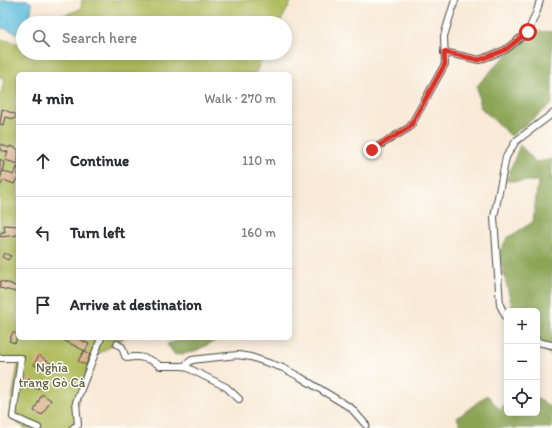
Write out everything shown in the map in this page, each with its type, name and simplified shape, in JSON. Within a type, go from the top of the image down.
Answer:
[{"type":"street","points":[[372,150],[410,127],[445,64],[444,36],[455,0]]},
{"type":"street","points":[[444,52],[479,60],[505,50],[528,32],[540,0]]},
{"type":"street","points":[[504,313],[500,305],[494,217],[506,157],[516,141],[552,114]]},
{"type":"street","points":[[73,428],[78,425],[76,402],[100,340]]},
{"type":"street","points":[[540,343],[552,345]]},
{"type":"street","points":[[117,344],[122,347],[125,356],[128,358],[133,357],[154,361],[160,366],[184,366],[226,387],[238,399]]},
{"type":"street","points":[[184,366],[192,360],[238,356],[251,357],[283,368],[306,381],[351,408],[366,425]]},
{"type":"street","points":[[0,358],[21,358],[13,417],[38,428]]},
{"type":"green space","points":[[82,0],[292,0],[284,16],[62,16],[81,9]]},
{"type":"green space","points":[[537,31],[552,32],[552,104],[511,136],[480,107],[477,86],[499,62]]},
{"type":"green space","name":"Nghĩa trang Gò Cà","points":[[0,39],[16,43],[16,60],[262,60],[256,72],[16,72],[16,340],[121,340],[95,356],[76,408],[75,428],[25,428],[9,417],[19,359],[0,360],[0,97],[4,80],[0,77]]},
{"type":"green space","points":[[520,145],[536,162],[552,158],[552,356],[540,347],[540,308],[512,308],[499,254],[507,238],[533,222],[538,181],[506,181]]},
{"type":"green space","points":[[181,340],[217,340],[193,352],[175,355],[167,344]]},
{"type":"green space","points":[[487,395],[500,410],[504,405],[504,416],[540,416],[540,400],[552,408],[552,428],[459,428],[461,426],[457,418]]},
{"type":"water","points":[[1,0],[27,0],[32,4],[30,16],[16,16],[16,33],[0,27]]},
{"type":"building","points":[[2,109],[16,115],[14,119],[5,117],[3,125],[0,124]]},
{"type":"building","points":[[1,144],[9,148],[10,146],[16,148],[16,163],[5,160],[8,152],[0,150]]},
{"type":"building","points":[[0,159],[4,162],[2,173],[4,171],[13,175],[16,170],[16,180],[14,184],[4,180],[0,186],[2,174],[0,174]]},
{"type":"building","points":[[4,225],[16,226],[16,235],[0,237],[1,232],[5,232]]},
{"type":"building","points":[[4,253],[11,256],[8,260],[2,257]]},
{"type":"building","points":[[0,281],[16,286],[16,292],[0,288]]},
{"type":"building","points":[[13,332],[16,334],[15,343],[9,341]]},
{"type":"building","points":[[63,340],[81,340],[89,344],[85,351]]},
{"type":"building","points":[[84,351],[90,355],[86,365],[78,361]]},
{"type":"building","points":[[39,355],[53,365],[49,372],[34,365]]},
{"type":"building","points":[[28,378],[41,384],[38,389],[25,384]]},
{"type":"building","points":[[42,394],[51,400],[42,415],[34,411]]},
{"type":"route","points":[[372,150],[410,127],[445,64],[444,52],[479,60],[505,50],[528,32]]}]
